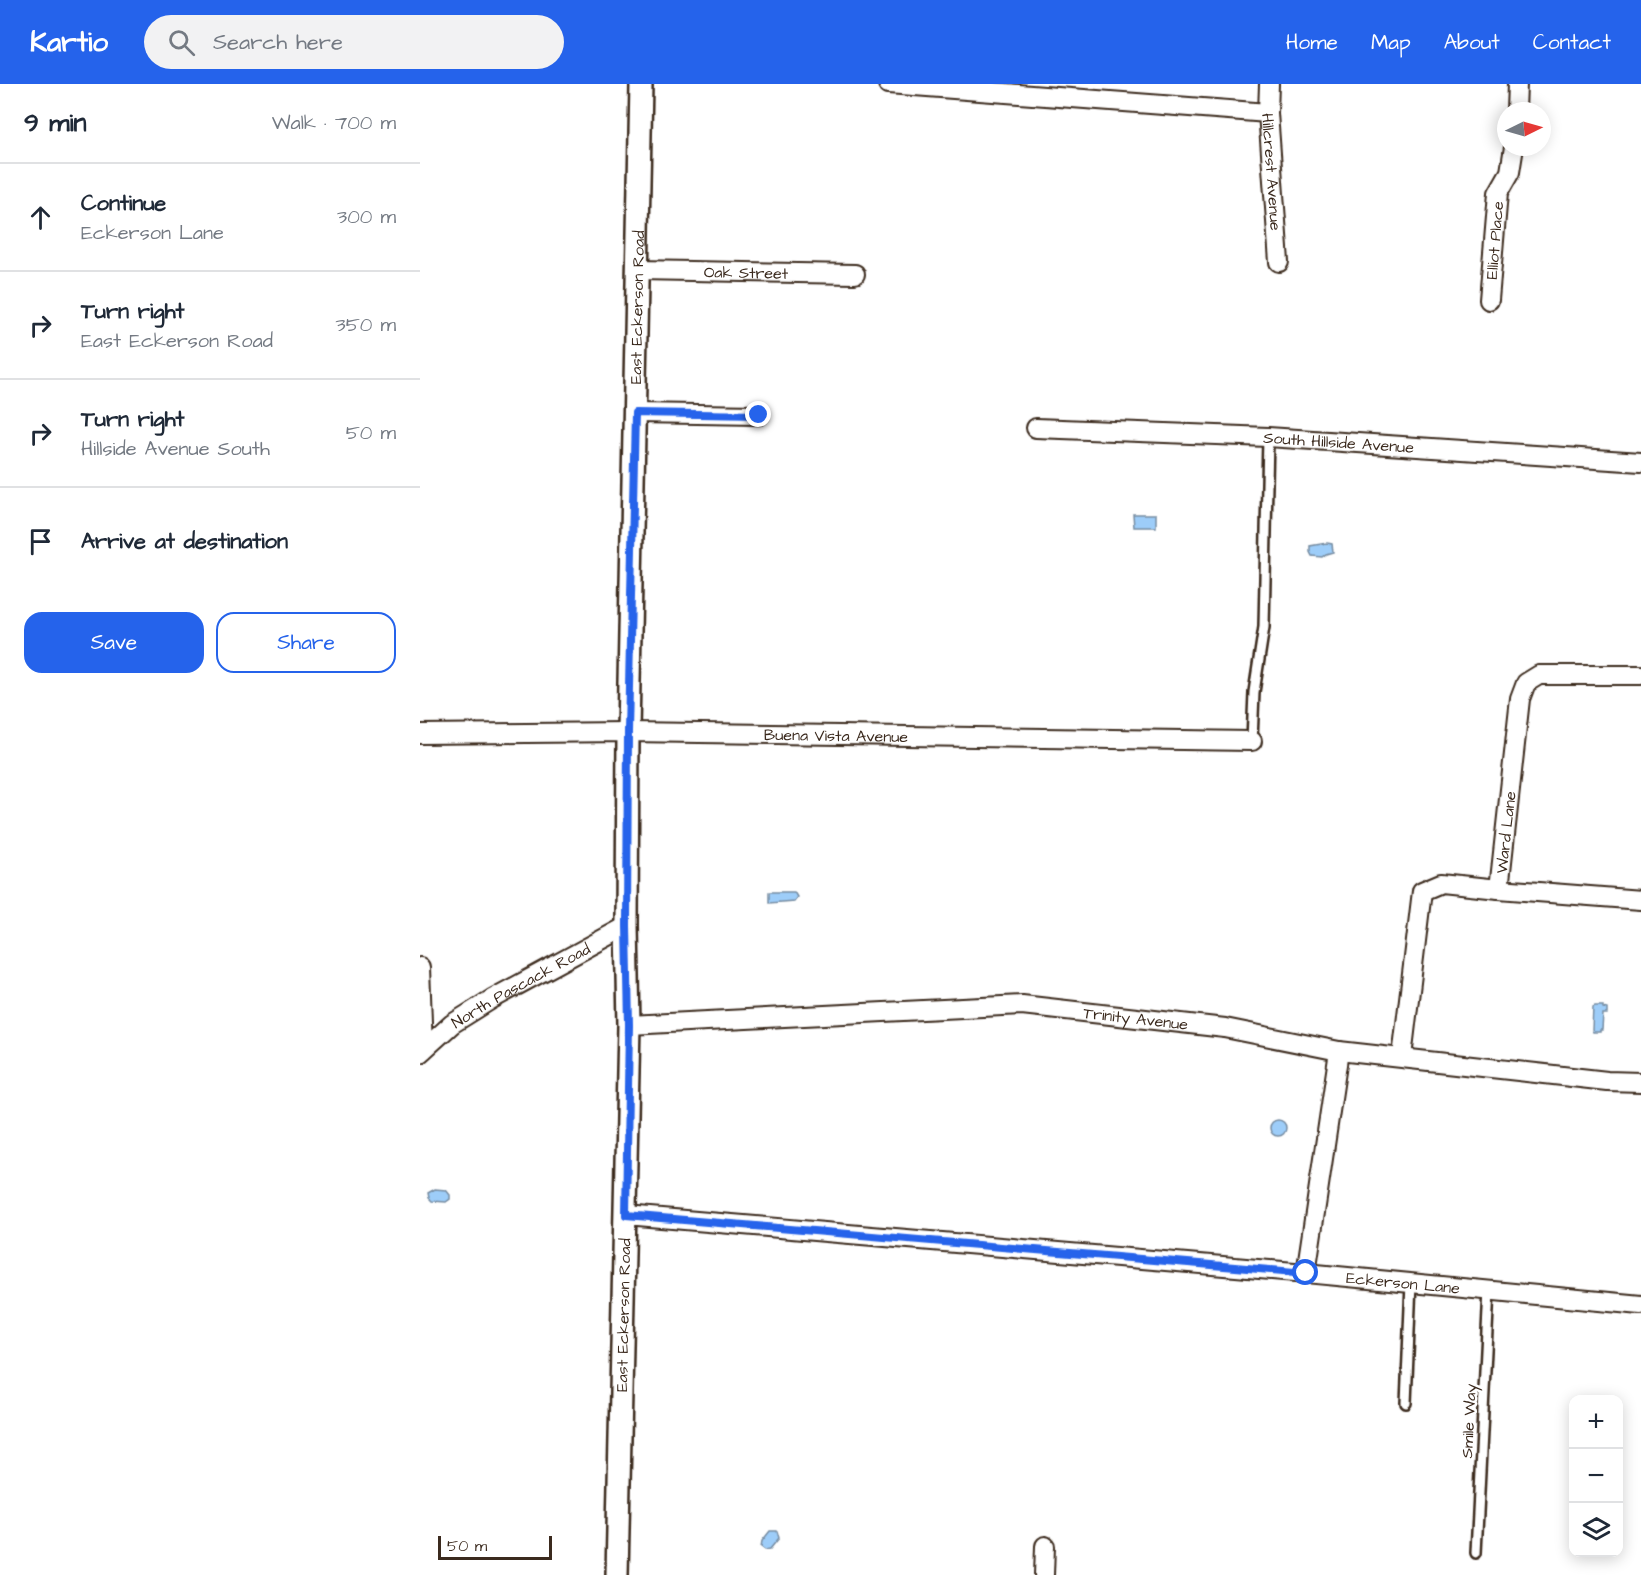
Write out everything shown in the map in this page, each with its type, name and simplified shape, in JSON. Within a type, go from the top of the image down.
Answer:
[{"type":"street","name":"East Eckerson Road","points":[[617,1575],[626,1215],[629,1025],[628,732],[641,84]]},
{"type":"street","points":[[888,84],[972,87],[1268,113]]},
{"type":"street","name":"Hillcrest Avenue","points":[[1269,84],[1268,113],[1279,262]]},
{"type":"street","points":[[1516,102],[1517,84]]},
{"type":"street","name":"Elliot Place","points":[[1489,300],[1498,193],[1510,172],[1513,156]]},
{"type":"street","name":"Oak Street","points":[[638,270],[855,274]]},
{"type":"street","points":[[635,413],[759,415]]},
{"type":"street","name":"South Hillside Avenue","points":[[1036,428],[1268,437],[1641,462]]},
{"type":"street","name":"Ward Lane","points":[[1402,1057],[1422,891],[1441,883],[1499,889],[1520,699],[1526,683],[1539,675],[1641,675]]},
{"type":"street","name":"Buena Vista Avenue","points":[[420,734],[628,732],[1252,741]]},
{"type":"street","points":[[1499,889],[1641,900]]},
{"type":"street","name":"North Pascack Road","points":[[422,1051],[452,1024],[492,999],[627,926]]},
{"type":"street","points":[[420,967],[422,1051]]},
{"type":"street","name":"Trinity Avenue","points":[[629,1025],[1022,1005],[1225,1028],[1339,1051],[1607,1082],[1641,1082]]},
{"type":"street","points":[[1306,1273],[1339,1051]]},
{"type":"street","name":"Eckerson Lane","points":[[626,1215],[1306,1273],[1641,1305]]},
{"type":"street","points":[[1044,1575],[1045,1546]]},
{"type":"lane","points":[[1252,741],[1254,692],[1264,627],[1268,437]]},
{"type":"lane","points":[[1406,1403],[1412,1283]]},
{"type":"lane","name":"Smile Way","points":[[1476,1553],[1489,1290]]},
{"type":"water","points":[[1133,514],[1156,514],[1156,527],[1134,527]]},
{"type":"water","points":[[1332,544],[1333,552],[1322,557],[1312,556],[1310,546]]},
{"type":"water","points":[[769,892],[794,892],[797,897],[794,901],[769,903]]},
{"type":"water","points":[[1603,1006],[1607,1009],[1607,1014],[1603,1014],[1600,1032],[1592,1030],[1593,1007]]},
{"type":"water","points":[[1275,1120],[1281,1120],[1286,1128],[1284,1134],[1275,1136],[1270,1131],[1270,1125]]},
{"type":"water","points":[[435,1189],[446,1190],[450,1199],[446,1202],[432,1201],[428,1193]]},
{"type":"water","points":[[770,1531],[777,1531],[779,1538],[770,1549],[765,1550],[761,1547],[762,1541]]},
{"type":"route","points":[[759,415],[635,413],[628,732],[629,1025],[626,1215],[1306,1273]]}]
